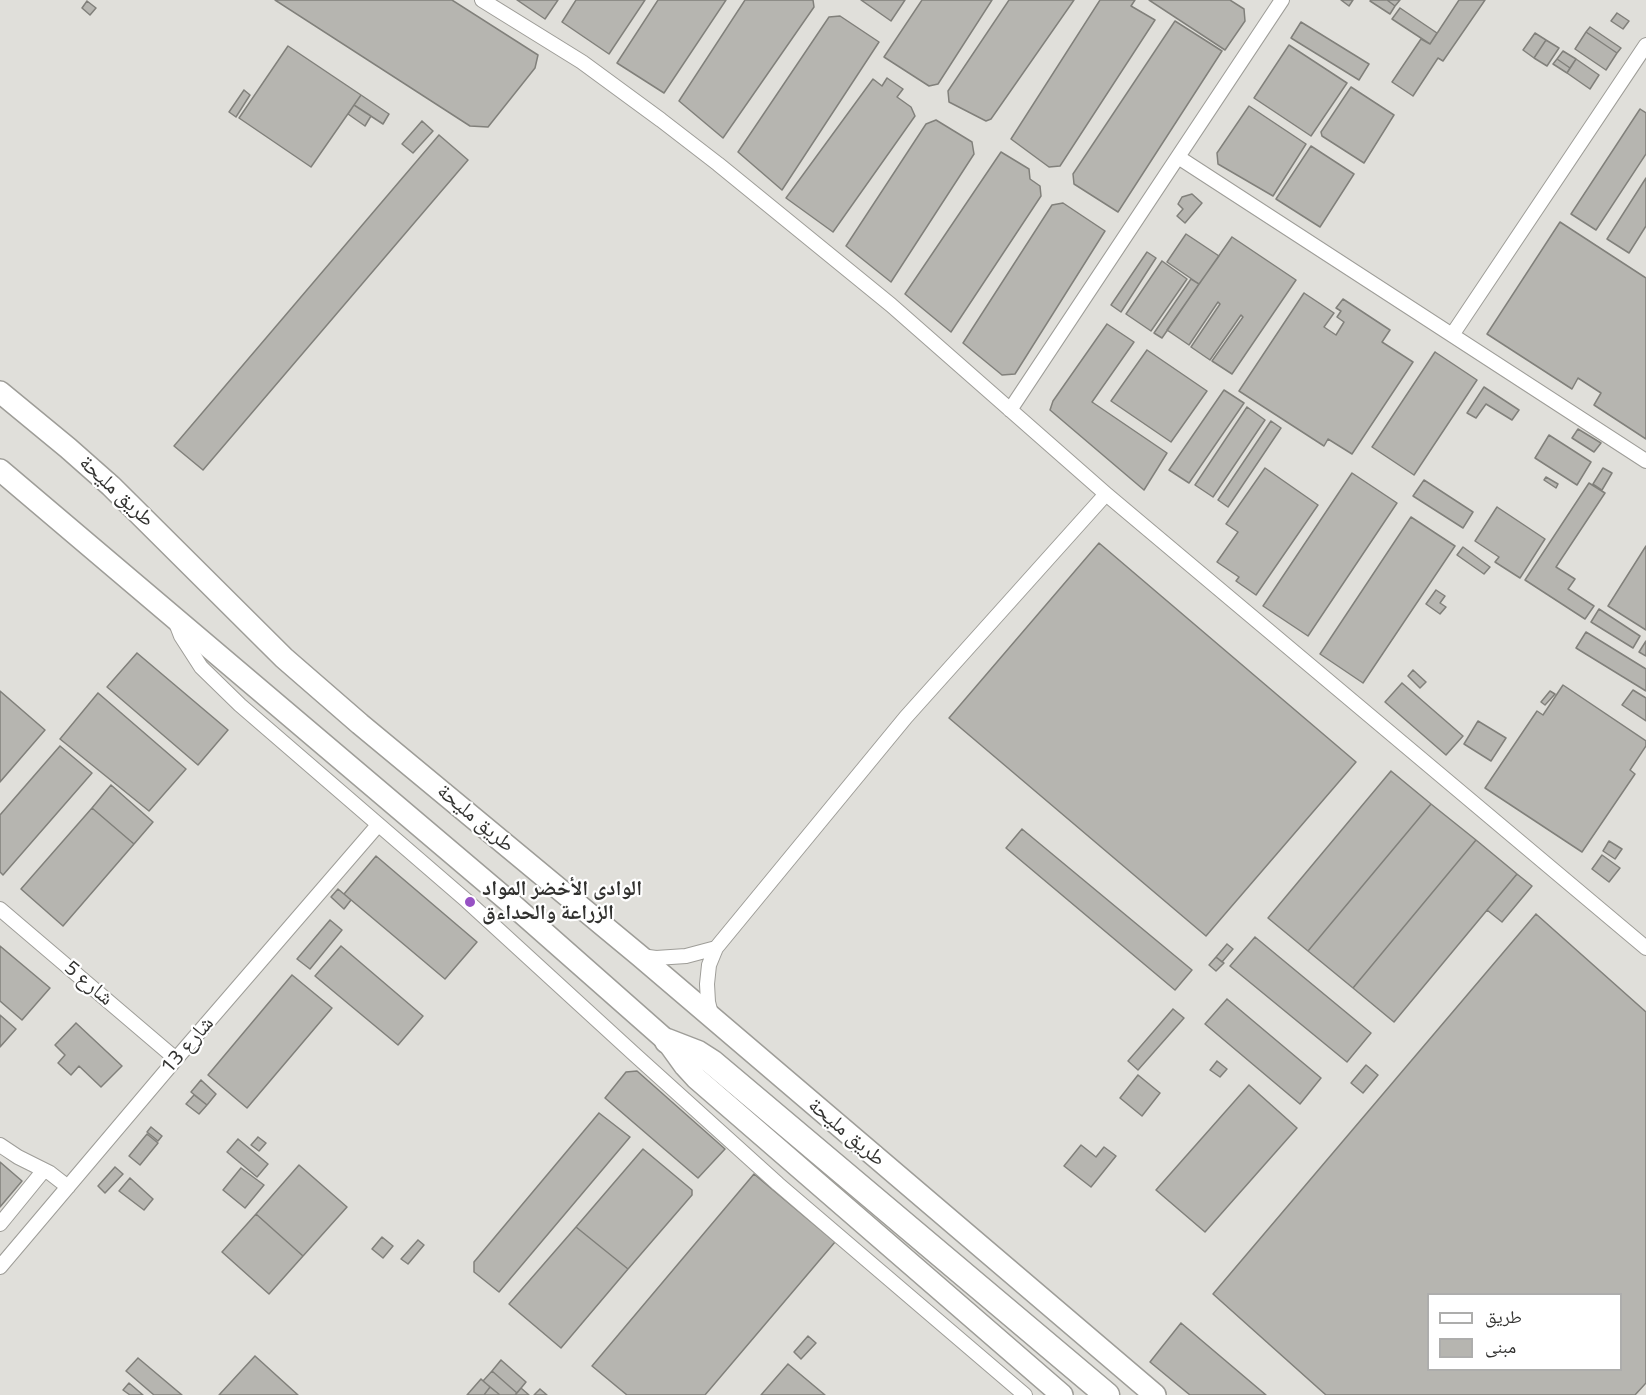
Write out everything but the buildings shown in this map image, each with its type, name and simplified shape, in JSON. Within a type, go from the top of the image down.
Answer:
[{"type":"highway","points":[[667,1041],[698,1053],[712,1062],[1107,1395]]},
{"type":"main road","name":"طريق مليحة","points":[[0,392],[111,486],[284,658],[360,724],[640,956],[1155,1395]]},
{"type":"main road","name":"طريق مليحة","points":[[0,470],[506,899],[667,1041],[696,1078],[1062,1395]]},
{"type":"street","points":[[482,0],[582,62],[718,164],[891,305],[1106,495],[1646,948]]},
{"type":"street","points":[[1010,410],[1282,0]]},
{"type":"street","points":[[1452,335],[1640,66],[1646,45]]},
{"type":"street","points":[[1178,157],[1646,461]]},
{"type":"street","points":[[713,1020],[708,1002],[707,984],[709,965],[716,948],[906,717],[1106,495]]},
{"type":"street","points":[[174,618],[190,652],[240,705],[467,901],[778,1184],[1025,1395]]},
{"type":"street","name":"شارع 13","points":[[0,1267],[378,825]]},
{"type":"street","name":"شارع 5","points":[[0,909],[177,1059]]},
{"type":"street","points":[[640,956],[656,958],[686,956],[716,948]]},
{"type":"street","points":[[0,1144],[68,1187]]},
{"type":"street","points":[[0,1224],[44,1170]]},
{"type":"place","name":"الوادى الأخضر المواد الزراعة والحداءق","points":[[470,902]]}]
